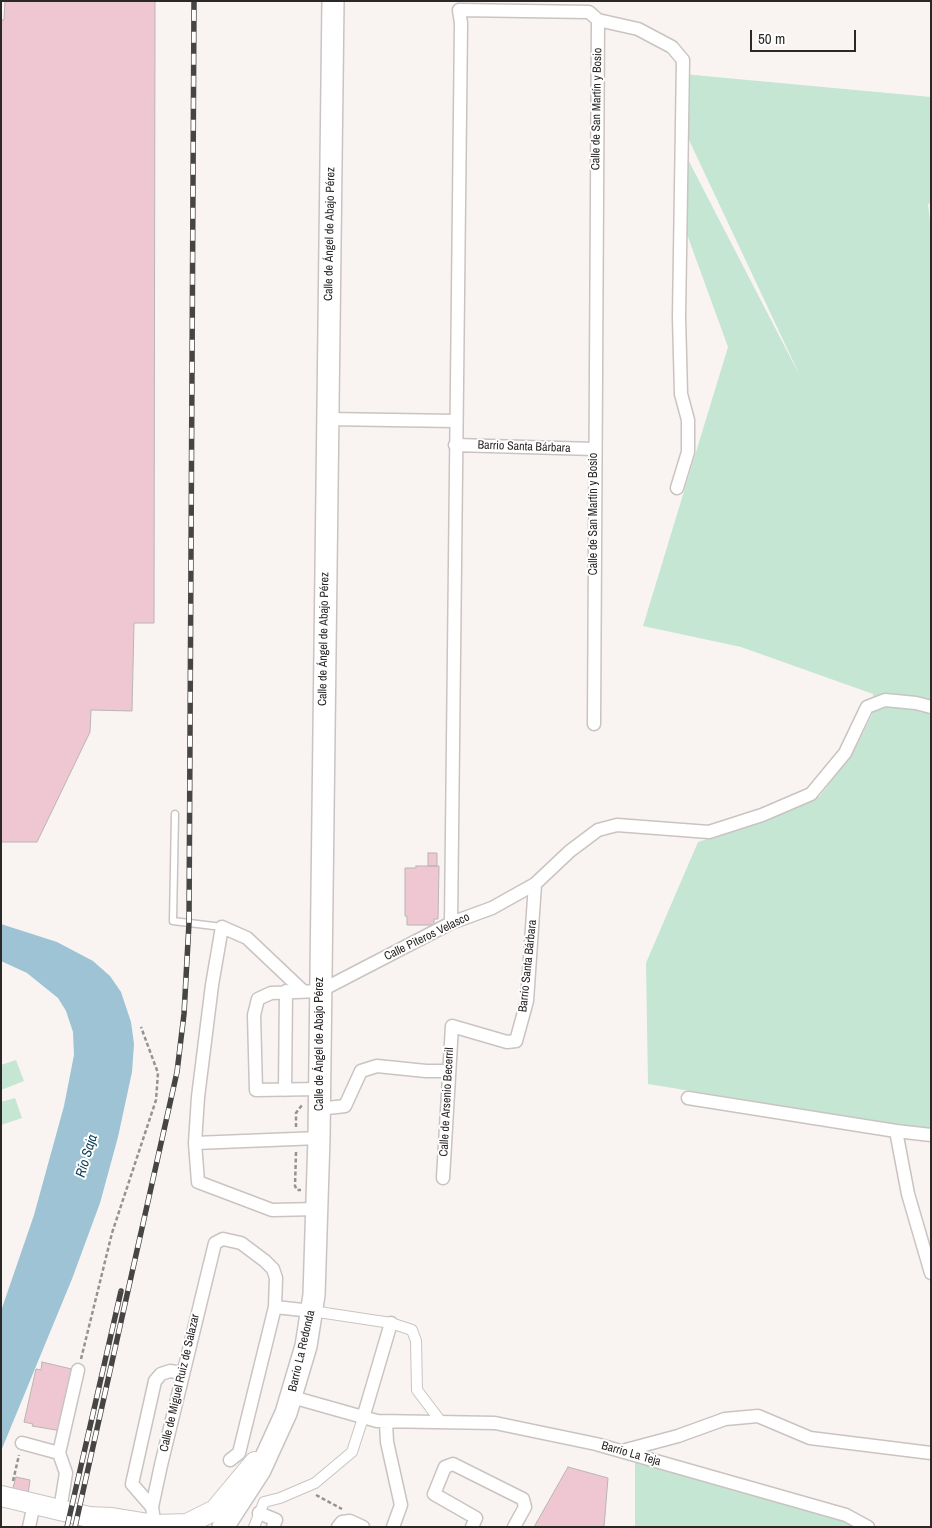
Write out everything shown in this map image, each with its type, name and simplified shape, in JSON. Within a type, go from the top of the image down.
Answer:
[{"type":"highway","name":"Calle de Ángel de Abajo Pérez","points":[[315,1277],[319,1099],[312,991],[327,419],[333,1]]},
{"type":"highway","name":"Barrio La Redonda","points":[[224,1523],[260,1470],[292,1397],[306,1346],[315,1277]]},
{"type":"main road","points":[[6,1493],[34,1504],[89,1517],[188,1524],[215,1510],[249,1469],[281,1424]]},
{"type":"main road","points":[[89,1517],[109,1527]]},
{"type":"street","points":[[451,923],[459,190],[455,5],[589,12],[598,20],[638,28],[672,47],[683,60],[680,336],[681,394],[688,420],[688,452],[677,488]]},
{"type":"street","name":"Calle de San Martín y Bosio","points":[[594,724],[594,449],[598,20]]},
{"type":"street","points":[[327,419],[455,421]]},
{"type":"street","name":"Barrio Santa Bárbara","points":[[455,445],[594,449]]},
{"type":"street","name":"Calle Piteros Velasco","points":[[312,991],[451,923],[492,908],[535,884],[570,851],[598,830],[617,825],[709,832],[762,815],[811,794],[845,753],[867,706],[885,700],[916,703],[931,708]]},
{"type":"street","name":"Barrio Santa Bárbara","points":[[452,1026],[507,1042],[516,1040],[527,1001],[535,884]]},
{"type":"street","points":[[312,991],[248,938],[222,927],[212,985],[198,1098],[195,1143],[198,1182],[272,1210],[318,1209]]},
{"type":"street","points":[[285,1090],[286,991]]},
{"type":"street","points":[[312,991],[271,993],[258,999],[254,1016],[256,1090],[285,1090],[345,1106],[361,1071],[377,1066],[426,1071],[449,1071]]},
{"type":"street","name":"Calle de Arsenio Becerril","points":[[443,1178],[452,1026]]},
{"type":"street","points":[[688,1098],[931,1135]]},
{"type":"street","points":[[896,1131],[908,1194],[931,1273]]},
{"type":"street","points":[[195,1143],[319,1138]]},
{"type":"street","name":"Calle de Miguel Ruiz de Salazar","points":[[155,1522],[182,1373],[215,1243],[223,1239],[241,1243],[273,1269],[276,1278],[275,1307]]},
{"type":"street","points":[[230,1460],[239,1453],[275,1307],[391,1323],[412,1330],[416,1341],[417,1390],[442,1423]]},
{"type":"street","points":[[254,1527],[264,1502],[280,1498],[315,1483],[352,1452],[391,1323]]},
{"type":"street","points":[[60,1510],[66,1472],[59,1452],[78,1370]]},
{"type":"street","points":[[155,1522],[132,1484],[133,1478],[155,1381],[161,1374],[170,1371],[182,1373]]},
{"type":"street","name":"Barrio La Teja","points":[[292,1397],[363,1418],[386,1422],[495,1423],[622,1452],[846,1515],[868,1527]]},
{"type":"street","points":[[622,1452],[678,1436],[724,1419],[758,1416],[810,1438],[931,1453]]},
{"type":"street","points":[[386,1422],[387,1442],[401,1505],[393,1527]]},
{"type":"street","points":[[22,1443],[59,1452]]},
{"type":"street","points":[[472,1527],[476,1518],[434,1494],[445,1467],[453,1464],[523,1499],[526,1507],[514,1527]]},
{"type":"street","points":[[29,1527],[34,1504]]},
{"type":"street","points":[[259,1513],[276,1520],[273,1527]]},
{"type":"street","points":[[338,1527],[342,1522],[350,1521],[363,1527]]},
{"type":"lane","points":[[175,814],[173,921],[222,927]]},
{"type":"path","points":[[78,1370],[112,1233],[130,1186],[156,1100],[158,1073],[141,1027]]},
{"type":"path","points":[[6,1493],[22,1443]]},
{"type":"path","points":[[321,1498],[332,1504]]},
{"type":"green space","points":[[683,74],[931,97],[931,203],[928,204],[931,230],[931,1130],[648,1084],[646,963],[698,842],[760,821],[820,796],[854,751],[872,715],[873,694],[741,647],[643,626],[728,347],[684,226],[681,146],[801,378],[681,123]]},
{"type":"green space","points":[[16,1060],[24,1081],[1,1090],[1,1065]]},
{"type":"green space","points":[[15,1098],[22,1118],[1,1125],[1,1102]]},
{"type":"green space","points":[[635,1455],[869,1527],[635,1527]]},
{"type":"water","name":"Río Saja","points":[[1,924],[57,942],[93,961],[110,976],[121,992],[131,1022],[134,1044],[132,1072],[118,1137],[100,1203],[72,1279],[1,1451],[1,1311],[34,1215],[64,1106],[74,1055],[73,1032],[66,1011],[58,998],[27,973],[1,961]]},
{"type":"building","points":[[5,1],[155,1],[154,623],[134,623],[132,711],[91,710],[90,732],[37,842],[1,842],[1,20],[4,20]]},
{"type":"building","points":[[428,853],[437,853],[437,866],[428,866]]},
{"type":"building","points":[[416,866],[439,866],[438,919],[434,919],[434,925],[407,925],[407,916],[405,916],[405,868],[416,868]]},
{"type":"building","points":[[42,1362],[76,1370],[62,1431],[32,1426],[33,1424],[24,1422],[36,1369],[41,1370]]},
{"type":"building","points":[[568,1467],[608,1478],[604,1527],[534,1527]]},
{"type":"building","points":[[16,1477],[30,1480],[28,1495],[12,1491]]},
{"type":"railway","points":[[75,1527],[177,1072],[184,1014],[189,923],[194,1]]},
{"type":"railway","points":[[67,1527],[121,1291]]}]
